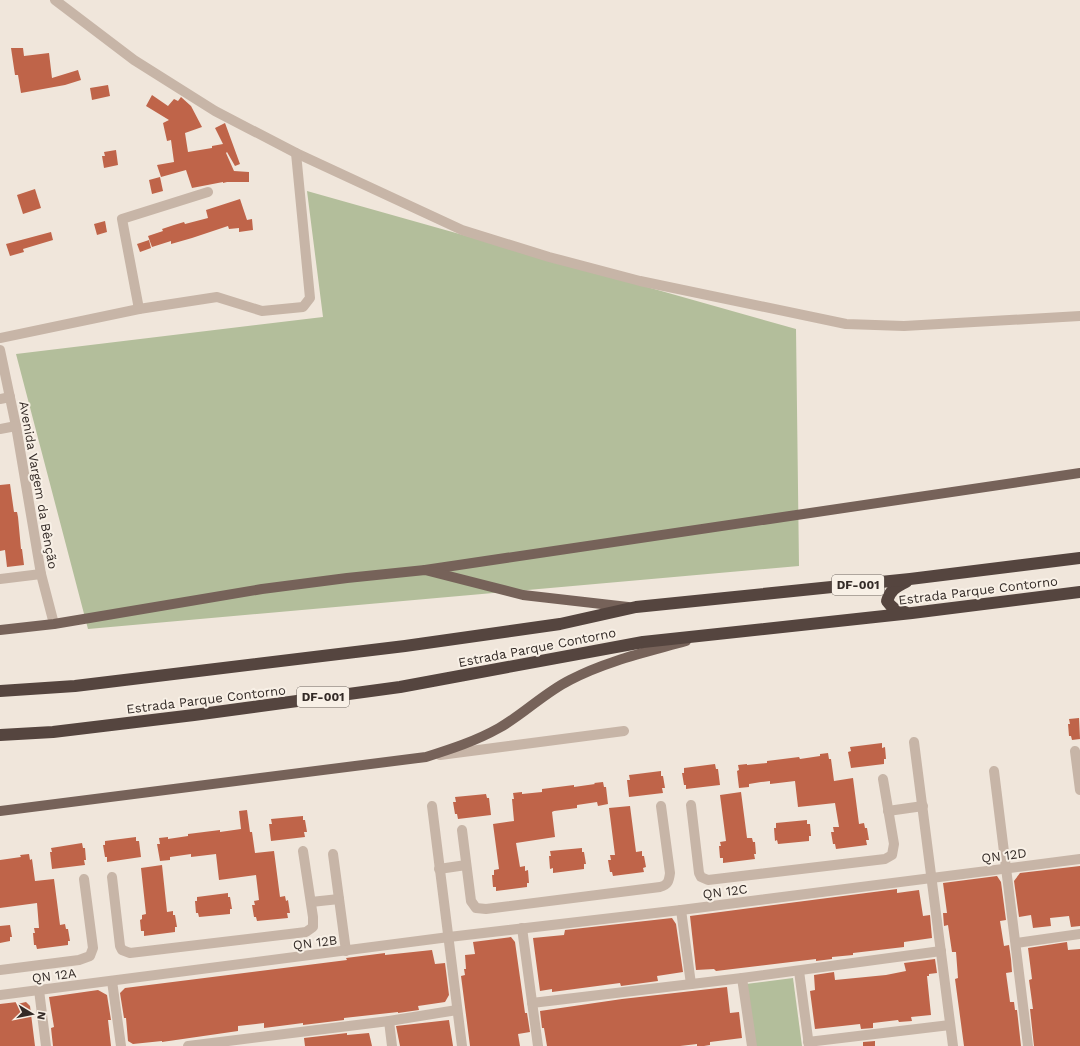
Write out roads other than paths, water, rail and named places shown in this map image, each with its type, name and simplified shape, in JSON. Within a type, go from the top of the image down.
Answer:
[{"type":"highway","name":"Estrada Parque Contorno","points":[[0,692],[75,686],[413,645],[560,624],[636,607],[910,580],[1080,558]]},
{"type":"highway","points":[[910,580],[894,588],[889,593],[887,601],[891,607],[898,611],[912,613]]},
{"type":"highway","name":"Estrada Parque Contorno","points":[[0,735],[53,732],[194,715],[400,687],[643,642],[912,613],[1080,592]]},
{"type":"main road","points":[[0,630],[54,624],[134,612],[262,589],[425,570],[1080,473]]},
{"type":"main road","points":[[425,570],[523,595],[636,607]]},
{"type":"main road","points":[[0,811],[426,757],[460,746],[501,727],[552,690],[589,671],[711,634]]},
{"type":"street","points":[[55,0],[134,60],[208,107],[296,153],[462,230],[549,257],[640,280],[846,324],[904,326],[1080,316]]},
{"type":"street","points":[[0,338],[139,309],[217,297],[262,311],[303,307],[310,298],[296,153]]},
{"type":"street","points":[[139,309],[122,219],[208,192]]},
{"type":"street","name":"Avenida Vargem da Bênção","points":[[0,350],[5,398],[16,426],[41,574],[54,624]]},
{"type":"street","points":[[0,429],[16,426]]},
{"type":"street","points":[[0,579],[41,574]]},
{"type":"street","points":[[426,757],[624,731]]},
{"type":"street","points":[[914,742],[953,1046]]},
{"type":"street","points":[[1076,751],[1080,790]]},
{"type":"street","points":[[994,771],[1028,1046]]},
{"type":"street","points":[[691,805],[699,873],[701,877],[708,880],[889,858],[894,850],[894,844],[883,779]]},
{"type":"street","points":[[432,806],[462,1046]]},
{"type":"street","points":[[462,830],[471,901],[472,905],[480,909],[660,887],[666,885],[669,881],[670,873],[661,806]]},
{"type":"street","points":[[888,811],[922,806]]},
{"type":"street","points":[[112,877],[120,946],[122,950],[130,954],[306,932],[310,930],[313,924],[303,851]]},
{"type":"street","points":[[333,854],[346,951]]},
{"type":"street","name":"QN 12D","points":[[932,877],[1080,859]]},
{"type":"street","points":[[439,869],[466,865]]},
{"type":"street","name":"QN 12C","points":[[522,928],[681,910],[932,877]]},
{"type":"street","points":[[0,970],[79,960],[90,956],[92,953],[93,944],[84,880]]},
{"type":"street","points":[[311,902],[339,899]]},
{"type":"street","points":[[681,910],[691,984]]},
{"type":"street","points":[[522,928],[538,1046]]},
{"type":"street","name":"QN 12B","points":[[112,981],[522,928]]},
{"type":"street","points":[[1016,943],[1080,934]]},
{"type":"street","points":[[532,1003],[742,978],[941,951]]},
{"type":"street","points":[[799,970],[809,1044],[950,1025]]},
{"type":"street","points":[[742,978],[752,1046]]},
{"type":"street","points":[[112,981],[121,1046]]},
{"type":"street","name":"QN 12A","points":[[0,995],[112,981]]},
{"type":"street","points":[[39,990],[46,1046]]},
{"type":"street","points":[[193,1046],[267,1041],[457,1010]]},
{"type":"street","points":[[389,1021],[392,1046]]}]
